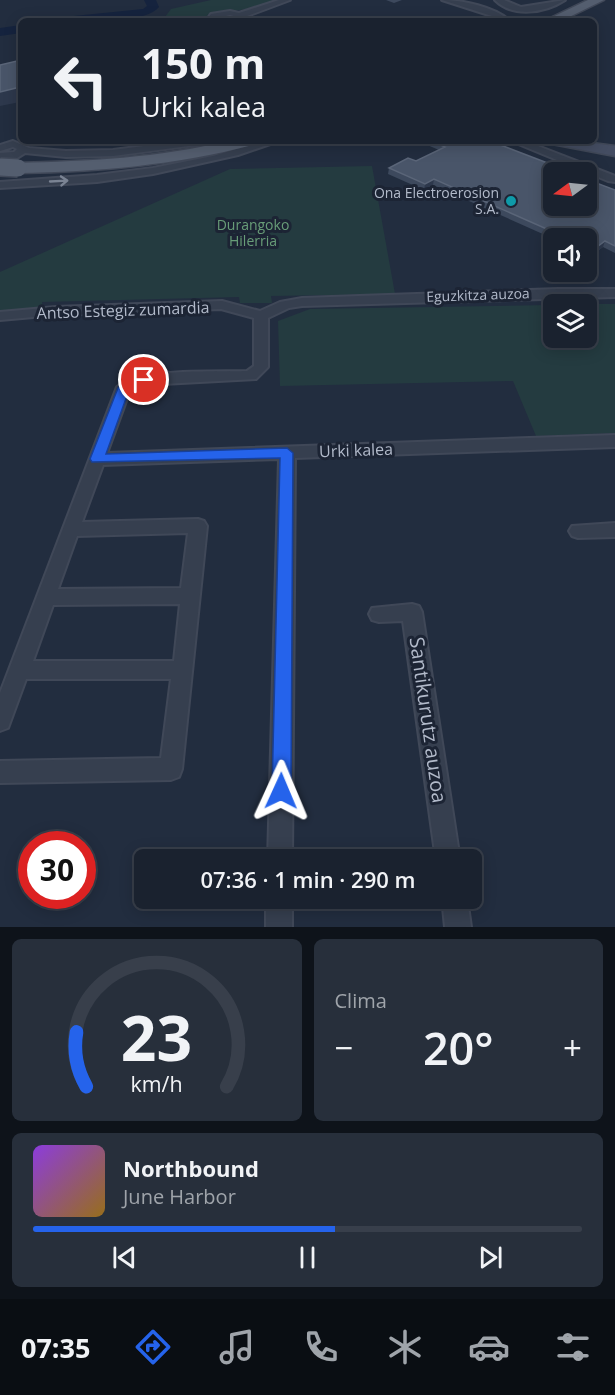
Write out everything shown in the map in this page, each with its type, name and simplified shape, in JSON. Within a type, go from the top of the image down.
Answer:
[{"type":"main road","points":[[557,18],[598,0]]},
{"type":"main road","points":[[597,140],[615,142]]},
{"type":"main road","points":[[4,171],[127,163],[183,155],[233,144]]},
{"type":"main road","points":[[568,144],[615,151]]},
{"type":"street","points":[[211,18],[219,15],[243,18],[286,0]]},
{"type":"street","points":[[446,0],[502,18]]},
{"type":"street","points":[[499,0],[511,8],[529,10],[561,0]]},
{"type":"street","points":[[125,144],[99,145],[83,153],[51,154],[23,148],[2,150],[4,171],[0,185],[111,177],[160,170],[233,154],[265,144]]},
{"type":"street","points":[[524,144],[612,179]]},
{"type":"street","points":[[83,153],[99,145]]},
{"type":"street","points":[[4,171],[23,148]]},
{"type":"street","name":"Eguzkitza auzoa","points":[[261,316],[285,305],[302,302],[413,297],[615,293]]},
{"type":"street","name":"Antso Estegiz zumardia","points":[[0,316],[56,311],[222,305],[261,316]]},
{"type":"street","points":[[0,722],[122,391],[130,384],[144,380],[250,376],[261,367],[261,316]]},
{"type":"street","name":"Urki kalea","points":[[97,459],[615,441]]},
{"type":"street","points":[[280,849],[287,453]]},
{"type":"street","points":[[0,772],[171,769],[198,526],[73,529]]},
{"type":"street","points":[[578,531],[615,530]]},
{"type":"street","points":[[47,597],[190,596]]},
{"type":"street","name":"Santikurutz auzoa","points":[[379,614],[412,612],[446,849]]},
{"type":"street","points":[[19,670],[183,670]]},
{"type":"street","points":[[279,909],[279,927]]},
{"type":"street","points":[[456,909],[458,927]]},
{"type":"green space","points":[[211,0],[278,0],[248,9],[209,14],[204,18],[165,17],[171,9]]},
{"type":"green space","name":"Durangoko Hilerria","points":[[372,166],[395,294],[271,296],[272,303],[240,303],[239,297],[42,302],[43,307],[36,311],[0,313],[0,272],[230,169]]},
{"type":"green space","points":[[597,304],[615,304],[615,433],[536,436],[513,381],[280,386],[278,321],[310,309],[543,305],[543,348],[597,348]]},
{"type":"building","points":[[18,61],[16,88],[0,92],[0,65]]},
{"type":"building","name":"Ona Electroerosion S.A.","points":[[438,144],[498,144],[545,162],[543,162],[543,216],[597,216],[597,183],[615,190],[615,246],[605,241],[597,247],[597,228],[544,228],[434,179],[425,184],[389,168],[408,158],[416,161],[445,147]]},
{"type":"waterway","points":[[92,18],[147,12],[153,7],[150,0]]},
{"type":"waterway","points":[[0,32],[18,29]]},
{"type":"place","name":"Ona Electroerosion S.A.","points":[[511,201]]},
{"type":"route","points":[[144,380],[130,384],[122,391],[97,459],[287,453],[281,791]]}]
